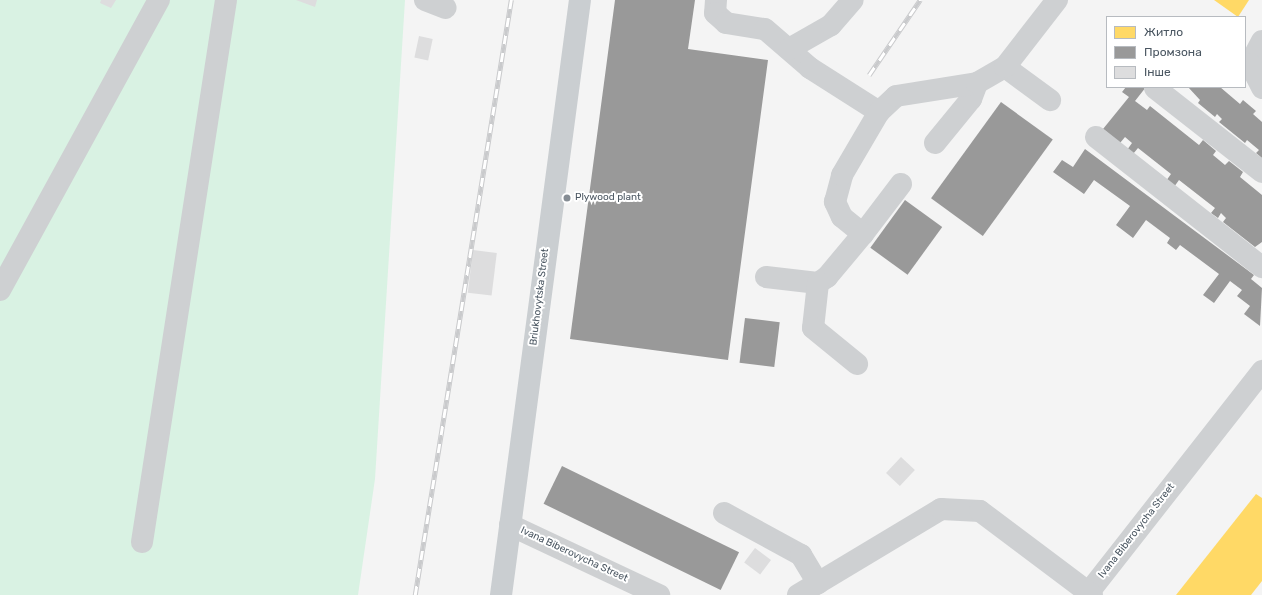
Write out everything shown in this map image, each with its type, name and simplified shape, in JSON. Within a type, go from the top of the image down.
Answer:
[{"type":"main road","name":"Briukhovytska Street","points":[[501,595],[580,0]]},
{"type":"street","points":[[0,290],[159,0]]},
{"type":"street","points":[[142,542],[226,0]]},
{"type":"street","points":[[425,0],[446,8]]},
{"type":"street","points":[[716,0],[715,13],[726,23],[766,29],[810,68],[879,112]]},
{"type":"street","points":[[790,49],[831,25],[853,0]]},
{"type":"street","points":[[862,234],[842,217],[834,202],[842,175],[879,112],[896,96],[977,83],[1005,67],[1057,0]]},
{"type":"street","points":[[1262,41],[1250,64],[1262,88]]},
{"type":"street","points":[[1005,67],[1050,100]]},
{"type":"street","points":[[935,144],[971,99],[977,83]]},
{"type":"street","points":[[1155,88],[1262,172]]},
{"type":"street","points":[[1096,138],[1262,267]]},
{"type":"street","points":[[766,277],[818,283],[828,277],[901,184]]},
{"type":"street","points":[[818,283],[813,328],[857,364]]},
{"type":"street","name":"Ivana Biberovycha Street","points":[[798,595],[941,510],[980,511],[1090,594],[1262,370]]},
{"type":"street","points":[[724,513],[801,556],[818,583]]},
{"type":"street","name":"Ivana Biberovycha Street","points":[[510,525],[660,595]]},
{"type":"green space","points":[[0,0],[405,0],[375,479],[358,595],[0,595]]},
{"type":"building: Житло","points":[[1214,0],[1249,0],[1239,16]]},
{"type":"building: Житло","points":[[1256,494],[1262,498],[1262,581],[1251,595],[1176,595]]},
{"type":"building: Промзона","points":[[615,0],[695,0],[688,49],[768,60],[728,360],[570,339]]},
{"type":"building: Промзона","points":[[1125,88],[1145,88],[1135,101],[1147,110],[1150,106],[1199,145],[1203,140],[1216,151],[1213,155],[1225,165],[1229,161],[1243,172],[1240,177],[1262,195],[1262,242],[1255,247],[1223,222],[1226,218],[1221,213],[1218,218],[1211,213],[1215,208],[1179,180],[1174,187],[1166,181],[1171,174],[1138,148],[1133,154],[1127,150],[1132,143],[1125,137],[1120,143],[1103,129],[1129,97],[1122,92]]},
{"type":"building: Промзона","points":[[1189,88],[1221,88],[1240,104],[1243,100],[1256,111],[1253,114],[1262,122],[1262,158],[1256,153],[1259,150],[1247,140],[1245,143],[1219,122],[1222,119],[1217,114],[1215,117],[1198,103],[1200,100]]},
{"type":"building: Промзона","points":[[1001,102],[1053,140],[983,236],[931,198]]},
{"type":"building: Промзона","points":[[1085,149],[1254,275],[1251,279],[1262,288],[1260,326],[1244,314],[1250,306],[1237,296],[1242,290],[1230,281],[1214,303],[1203,295],[1219,274],[1180,245],[1176,250],[1167,243],[1170,238],[1146,220],[1133,238],[1116,225],[1130,206],[1094,180],[1084,194],[1053,172],[1062,160],[1073,167]]},
{"type":"building: Промзона","points":[[905,200],[942,227],[908,275],[870,248]]},
{"type":"building: Промзона","points":[[745,318],[780,322],[774,367],[740,363]]},
{"type":"building: Промзона","points":[[562,466],[739,552],[721,590],[544,504]]},
{"type":"building: Інше","points":[[101,0],[116,0],[111,8],[100,3]]},
{"type":"building: Інше","points":[[296,0],[317,0],[315,7]]},
{"type":"building: Інше","points":[[419,36],[433,39],[428,60],[414,58]]},
{"type":"building: Інше","points":[[473,250],[497,253],[492,296],[468,293]]},
{"type":"building: Інше","points":[[901,457],[915,470],[900,486],[886,473]]},
{"type":"building: Інше","points":[[755,548],[771,560],[760,574],[744,562]]},
{"type":"railway","points":[[415,595],[511,0]]},
{"type":"railway","points":[[869,75],[920,0]]},
{"type":"place","name":"Plywood plant","points":[[567,198]]}]
